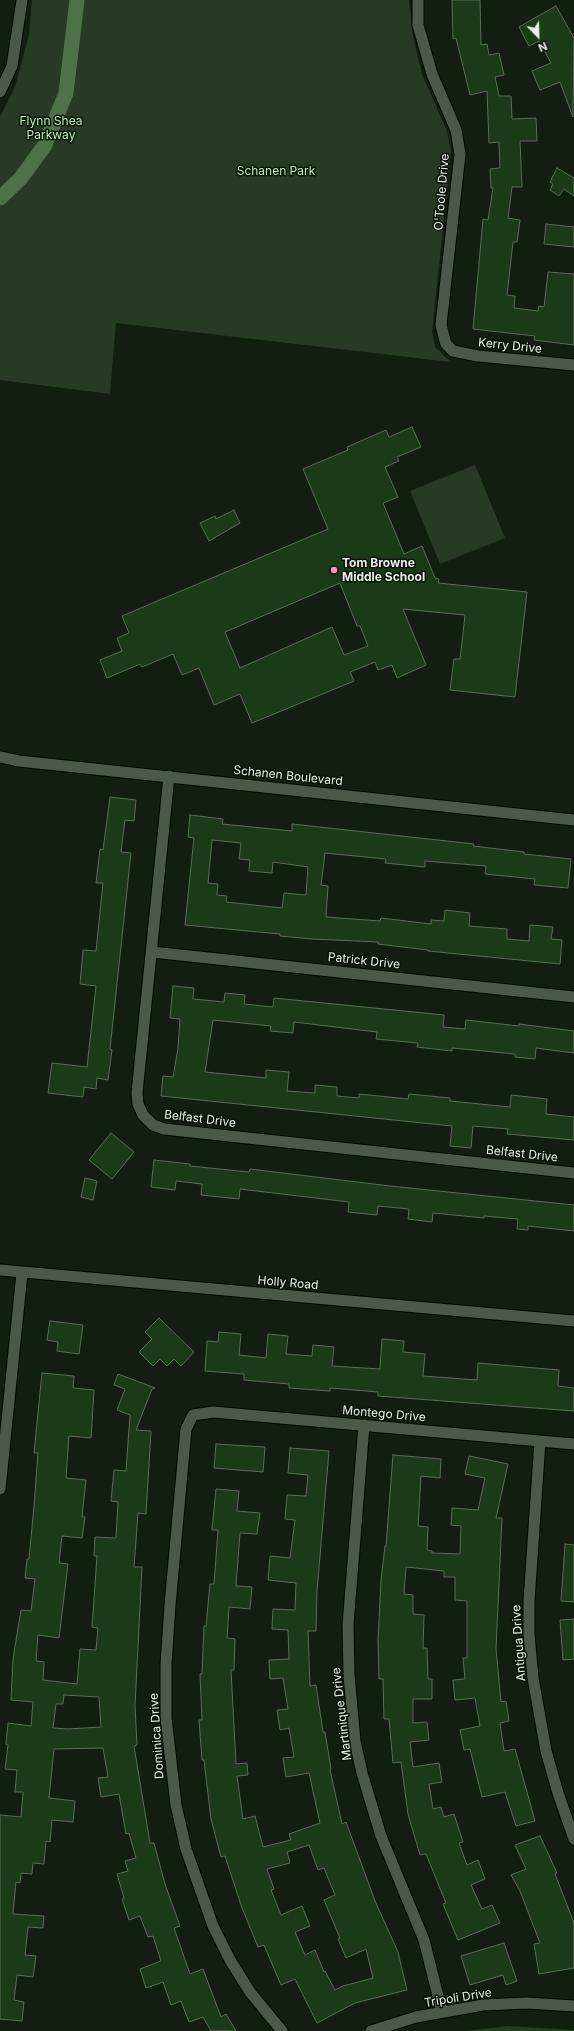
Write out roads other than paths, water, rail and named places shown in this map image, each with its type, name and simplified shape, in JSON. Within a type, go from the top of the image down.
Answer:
[{"type":"street","points":[[0,92],[12,66],[22,0],[18,0]]},
{"type":"street","name":"O'Toole Drive","points":[[418,0],[418,25],[432,74],[456,130],[460,154],[441,325],[446,344]]},
{"type":"street","name":"Kerry Drive","points":[[446,344],[453,351],[478,356],[574,365]]},
{"type":"street","name":"Schanen Boulevard","points":[[0,757],[19,761],[574,820]]},
{"type":"street","name":"Belfast Drive","points":[[169,776],[137,1093],[138,1104],[143,1115],[152,1125],[172,1130],[574,1173]]},
{"type":"street","name":"Patrick Drive","points":[[152,952],[574,997]]},
{"type":"street","name":"Holly Road","points":[[0,1270],[574,1321]]},
{"type":"street","points":[[0,1489],[22,1273]]},
{"type":"street","name":"Montego Drive","points":[[193,1414],[213,1412],[574,1444]]},
{"type":"street","name":"Dominica Drive","points":[[193,1414],[186,1429],[166,1665],[166,1718],[176,1805],[186,1849],[213,1926],[230,1960],[250,1992],[282,2031]]},
{"type":"street","name":"Martinique Drive","points":[[364,1425],[348,1625],[349,1675],[356,1741],[362,1773],[381,1836],[424,1940],[442,2012]]},
{"type":"street","name":"Antigua Drive","points":[[540,1441],[529,1602],[529,1634],[533,1678],[545,1745],[558,1793],[574,1839]]},
{"type":"street","name":"Tripoli Drive","points":[[371,2031],[397,2022],[483,2005],[527,2003],[574,2006]]},
{"type":"waterway","points":[[0,198],[21,178],[45,145],[66,93],[77,0]]},
{"type":"place","name":"Tom Browne Middle School","points":[[334,570]]},
{"type":"park label","name":"Flynn Shea Parkway","points":[[51,128]]},
{"type":"park label","name":"Schanen Park","points":[[276,171]]}]
